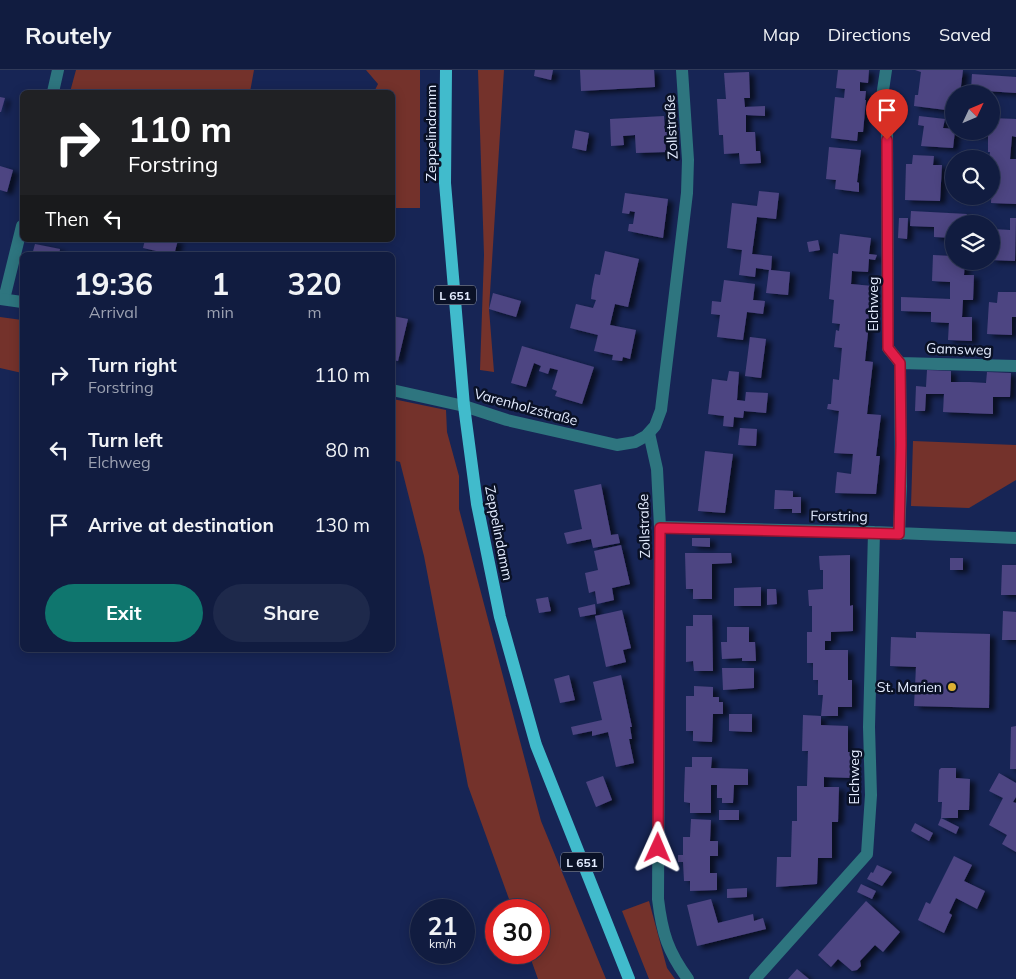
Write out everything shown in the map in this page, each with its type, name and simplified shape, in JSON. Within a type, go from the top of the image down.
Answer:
[{"type":"main road","name":"Zeppelindamm","points":[[446,70],[445,184],[464,406],[477,504],[500,617],[536,745],[628,979]]},
{"type":"street","points":[[53,90],[58,70]]},
{"type":"street","name":"Zollstraße","points":[[682,70],[688,160],[684,224],[661,410],[657,422],[649,433],[657,469],[660,528],[658,899],[660,919],[670,951],[688,979]]},
{"type":"street","name":"Elchweg","points":[[886,70],[882,97],[887,124],[888,348],[900,363],[901,478],[899,534]]},
{"type":"street","points":[[20,233],[2,299],[20,302]]},
{"type":"street","name":"Gamsweg","points":[[900,363],[1016,366]]},
{"type":"street","name":"Varenholzstraße","points":[[395,391],[464,406],[507,420],[617,445],[635,442],[649,433]]},
{"type":"street","name":"Forstring","points":[[660,528],[874,532],[1016,538]]},
{"type":"street","name":"Elchweg","points":[[755,979],[867,854],[871,795],[869,727],[874,532]]},
{"type":"shaded area","points":[[76,70],[254,70],[250,90],[71,90]]},
{"type":"shaded area","points":[[366,70],[420,70],[420,208],[395,208],[395,90],[375,90],[378,84]]},
{"type":"shaded area","points":[[478,70],[504,70],[489,309],[494,372],[480,370],[484,255]]},
{"type":"shaded area","points":[[0,317],[20,320],[20,373],[0,368]]},
{"type":"shaded area","points":[[395,399],[446,410],[447,432],[459,476],[459,509],[541,821],[606,979],[538,979],[533,964],[550,964],[550,899],[509,899],[468,786],[424,556],[400,462],[395,461]]},
{"type":"shaded area","points":[[913,441],[1016,445],[1016,480],[969,508],[911,506]]},
{"type":"shaded area","points":[[649,901],[667,968],[675,979],[649,979],[622,911]]},
{"type":"building","points":[[535,70],[553,70],[551,80],[534,76]]},
{"type":"building","points":[[580,70],[654,70],[655,87],[581,91]]},
{"type":"building","points":[[838,70],[869,70],[868,83],[860,82],[860,91],[866,91],[866,100],[863,132],[858,132],[857,141],[831,138],[835,97],[844,98],[845,89],[836,88]]},
{"type":"building","points":[[915,70],[963,70],[961,85],[945,85],[945,110],[914,106],[915,95],[918,95],[921,72]]},
{"type":"building","points":[[749,72],[750,98],[744,98],[745,107],[765,106],[765,116],[746,115],[746,132],[755,132],[756,151],[760,151],[761,163],[740,164],[739,153],[724,154],[723,135],[719,135],[717,99],[726,99],[724,73]]},
{"type":"building","points":[[972,74],[1016,77],[1016,93],[1000,92],[1000,85],[971,85]]},
{"type":"building","points":[[0,97],[5,98],[1,112],[0,112]]},
{"type":"building","points":[[664,116],[665,132],[667,132],[667,136],[665,136],[666,152],[636,153],[635,135],[623,136],[624,145],[611,146],[610,119]]},
{"type":"building","points":[[919,116],[945,119],[943,128],[945,128],[945,140],[954,140],[953,148],[921,146],[924,126],[918,125]]},
{"type":"building","points":[[1000,118],[1016,119],[1016,137],[1012,136],[1010,159],[1016,159],[1016,204],[1000,203],[1000,150],[988,150],[988,140],[1000,140]]},
{"type":"building","points":[[575,130],[589,133],[586,151],[572,148]]},
{"type":"building","points":[[829,147],[861,150],[857,182],[859,183],[859,192],[835,189],[836,180],[826,179]]},
{"type":"building","points":[[913,155],[934,156],[933,165],[942,165],[940,201],[905,200],[906,164],[912,164]]},
{"type":"building","points":[[0,166],[13,170],[7,192],[0,190]]},
{"type":"building","points":[[759,191],[779,193],[776,219],[757,217],[752,254],[772,256],[771,270],[790,272],[788,295],[766,293],[769,270],[756,268],[755,277],[739,275],[742,250],[727,248],[732,203],[757,206]]},
{"type":"building","points":[[625,193],[668,199],[663,238],[628,231],[629,224],[633,224],[635,212],[630,211],[629,214],[622,213]]},
{"type":"building","points":[[911,211],[967,214],[945,215],[945,238],[934,237],[934,227],[910,226]]},
{"type":"building","points":[[899,218],[908,218],[907,239],[898,238]]},
{"type":"building","points":[[1010,218],[1016,218],[1015,261],[1000,260],[1000,229],[1010,230]]},
{"type":"building","points":[[840,234],[871,238],[869,254],[877,255],[875,260],[869,259],[868,272],[852,271],[851,284],[873,286],[865,361],[873,362],[867,414],[881,415],[876,456],[880,456],[876,494],[835,493],[837,472],[851,474],[853,454],[834,453],[839,411],[827,409],[828,404],[831,404],[833,379],[839,380],[842,348],[834,347],[836,330],[839,331],[840,324],[832,323],[834,300],[829,299],[833,253],[838,254]]},
{"type":"building","points":[[818,240],[820,250],[809,252],[807,242]]},
{"type":"building","points":[[144,242],[177,242],[175,252],[161,252],[143,248]]},
{"type":"building","points":[[35,244],[60,249],[60,252],[33,252]]},
{"type":"building","points":[[605,251],[639,259],[628,307],[615,304],[610,325],[636,330],[630,359],[623,357],[622,361],[612,360],[613,355],[594,351],[598,335],[570,328],[576,304],[593,308],[596,300],[591,299],[595,274],[600,275]]},
{"type":"building","points":[[933,255],[945,256],[945,270],[964,270],[964,275],[974,275],[973,300],[963,300],[962,317],[972,317],[972,341],[948,340],[949,323],[931,322],[931,312],[901,311],[901,297],[950,299],[950,282],[932,281]]},
{"type":"building","points":[[724,280],[755,284],[753,300],[765,301],[763,314],[747,312],[743,340],[717,337],[720,315],[711,314],[712,301],[721,302]]},
{"type":"building","points":[[998,292],[1016,292],[1016,317],[1012,317],[1012,335],[987,334],[989,302],[997,303]]},
{"type":"building","points":[[493,293],[521,301],[516,317],[489,309]]},
{"type":"building","points":[[395,317],[408,319],[398,361],[395,360]]},
{"type":"building","points":[[750,337],[766,339],[761,378],[745,376]]},
{"type":"building","points":[[522,346],[594,367],[582,404],[555,396],[557,391],[552,389],[558,370],[550,368],[548,374],[539,371],[541,366],[534,363],[526,387],[511,383]]},
{"type":"building","points":[[927,370],[951,371],[951,382],[986,383],[987,372],[1011,373],[1010,397],[993,397],[993,414],[943,412],[944,394],[926,394],[925,411],[915,411],[916,386],[926,387]]},
{"type":"building","points":[[729,371],[739,372],[737,400],[745,401],[746,392],[768,393],[766,413],[744,411],[743,418],[734,417],[733,427],[723,426],[724,416],[708,414],[712,379],[727,381]]},
{"type":"building","points":[[740,428],[757,429],[756,446],[738,445]]},
{"type":"building","points":[[705,451],[733,454],[725,513],[698,511]]},
{"type":"building","points":[[601,484],[611,535],[618,534],[620,543],[593,548],[591,539],[567,544],[564,533],[582,529],[574,490]]},
{"type":"building","points":[[775,490],[793,491],[793,497],[801,497],[801,513],[792,513],[792,509],[774,509]]},
{"type":"building","points":[[692,538],[710,538],[710,547],[692,546]]},
{"type":"building","points":[[621,545],[630,584],[612,588],[614,600],[597,604],[595,591],[589,593],[585,573],[598,570],[594,551]]},
{"type":"building","points":[[685,553],[731,553],[732,563],[712,564],[712,599],[693,599],[693,589],[686,589]]},
{"type":"building","points":[[850,555],[850,606],[853,605],[853,631],[831,632],[831,641],[825,641],[825,650],[848,650],[848,680],[852,680],[852,707],[838,707],[838,716],[821,716],[823,695],[818,695],[818,680],[813,680],[813,663],[807,663],[807,632],[812,632],[812,606],[809,606],[808,590],[823,589],[823,570],[820,570],[819,556]]},
{"type":"building","points":[[950,558],[963,558],[963,570],[950,570]]},
{"type":"building","points":[[1002,565],[1016,565],[1016,595],[1001,595]]},
{"type":"building","points":[[761,587],[761,606],[734,606],[734,588]]},
{"type":"building","points":[[767,589],[776,589],[777,604],[767,605]]},
{"type":"building","points":[[548,597],[551,611],[539,613],[536,599]]},
{"type":"building","points":[[595,604],[596,614],[580,617],[578,608]]},
{"type":"building","points":[[622,610],[631,648],[623,650],[626,662],[606,667],[595,616]]},
{"type":"building","points":[[1003,611],[1016,612],[1016,640],[1002,640]]},
{"type":"building","points":[[693,615],[712,615],[713,671],[694,671],[693,661],[686,662],[686,626],[693,626]]},
{"type":"building","points":[[727,627],[749,627],[749,642],[755,642],[756,661],[742,661],[742,658],[722,659],[721,642],[727,642]]},
{"type":"building","name":"St. Marien","points":[[916,632],[990,634],[989,708],[914,706],[916,667],[890,666],[891,637],[916,638]]},
{"type":"building","points":[[722,668],[754,668],[754,688],[723,690]]},
{"type":"building","points":[[569,675],[575,700],[560,703],[554,679]]},
{"type":"building","points":[[621,675],[632,727],[630,727],[632,739],[629,739],[634,763],[616,767],[608,732],[592,736],[592,731],[573,735],[571,727],[602,720],[593,682]]},
{"type":"building","points":[[694,686],[713,687],[713,697],[719,697],[719,702],[723,702],[723,714],[713,714],[712,742],[693,741],[693,731],[686,731],[686,696],[694,696]]},
{"type":"building","points":[[729,714],[752,714],[752,732],[729,731]]},
{"type":"building","points":[[803,715],[821,716],[821,725],[848,726],[848,752],[853,752],[852,778],[824,777],[824,787],[839,787],[838,822],[832,822],[832,858],[818,858],[817,884],[776,887],[777,857],[791,857],[792,821],[797,821],[797,786],[807,786],[808,751],[802,751]]},
{"type":"building","points":[[1016,726],[1016,769],[1010,769],[1011,727]]},
{"type":"building","points":[[692,757],[712,757],[711,768],[748,769],[748,785],[734,785],[733,803],[722,803],[722,798],[717,798],[717,785],[711,785],[711,813],[690,813],[690,803],[684,802],[685,767],[692,767]]},
{"type":"building","points":[[941,768],[956,768],[956,778],[970,779],[969,810],[958,810],[958,818],[941,818],[942,802],[938,802],[939,770]]},
{"type":"building","points":[[999,773],[1016,783],[1016,797],[1013,802],[1016,803],[1016,852],[1002,844],[1007,835],[989,825],[1003,798],[989,791]]},
{"type":"building","points":[[603,776],[612,800],[596,807],[586,782]]},
{"type":"building","points":[[719,810],[739,810],[739,820],[719,820]]},
{"type":"building","points":[[941,818],[959,827],[956,834],[938,825]]},
{"type":"building","points":[[691,819],[711,820],[710,841],[718,841],[718,856],[710,856],[710,873],[717,873],[717,890],[690,891],[690,881],[684,881],[683,862],[678,862],[678,855],[683,855],[683,837],[690,837]]},
{"type":"building","points":[[915,823],[933,833],[929,841],[911,831]]},
{"type":"building","points":[[954,856],[972,865],[964,881],[985,891],[977,909],[956,898],[949,913],[952,915],[944,933],[918,920],[926,902],[930,904]]},
{"type":"building","points":[[877,865],[892,872],[882,886],[867,879]]},
{"type":"building","points":[[861,884],[876,891],[872,899],[857,892]]},
{"type":"building","points":[[747,888],[747,897],[727,898],[727,889]]},
{"type":"building","points":[[711,899],[718,923],[753,914],[754,921],[763,918],[766,929],[697,946],[687,905]]},
{"type":"building","points":[[866,901],[900,932],[883,952],[875,945],[860,961],[861,966],[857,970],[852,971],[838,959],[831,967],[818,955]]},
{"type":"building","points":[[797,969],[809,979],[788,979]]},
{"type":"place","name":"St. Marien","points":[[952,687]]},
{"type":"route","points":[[658,848],[660,779],[660,528],[899,534],[901,486],[900,363],[888,348],[887,140]]}]
